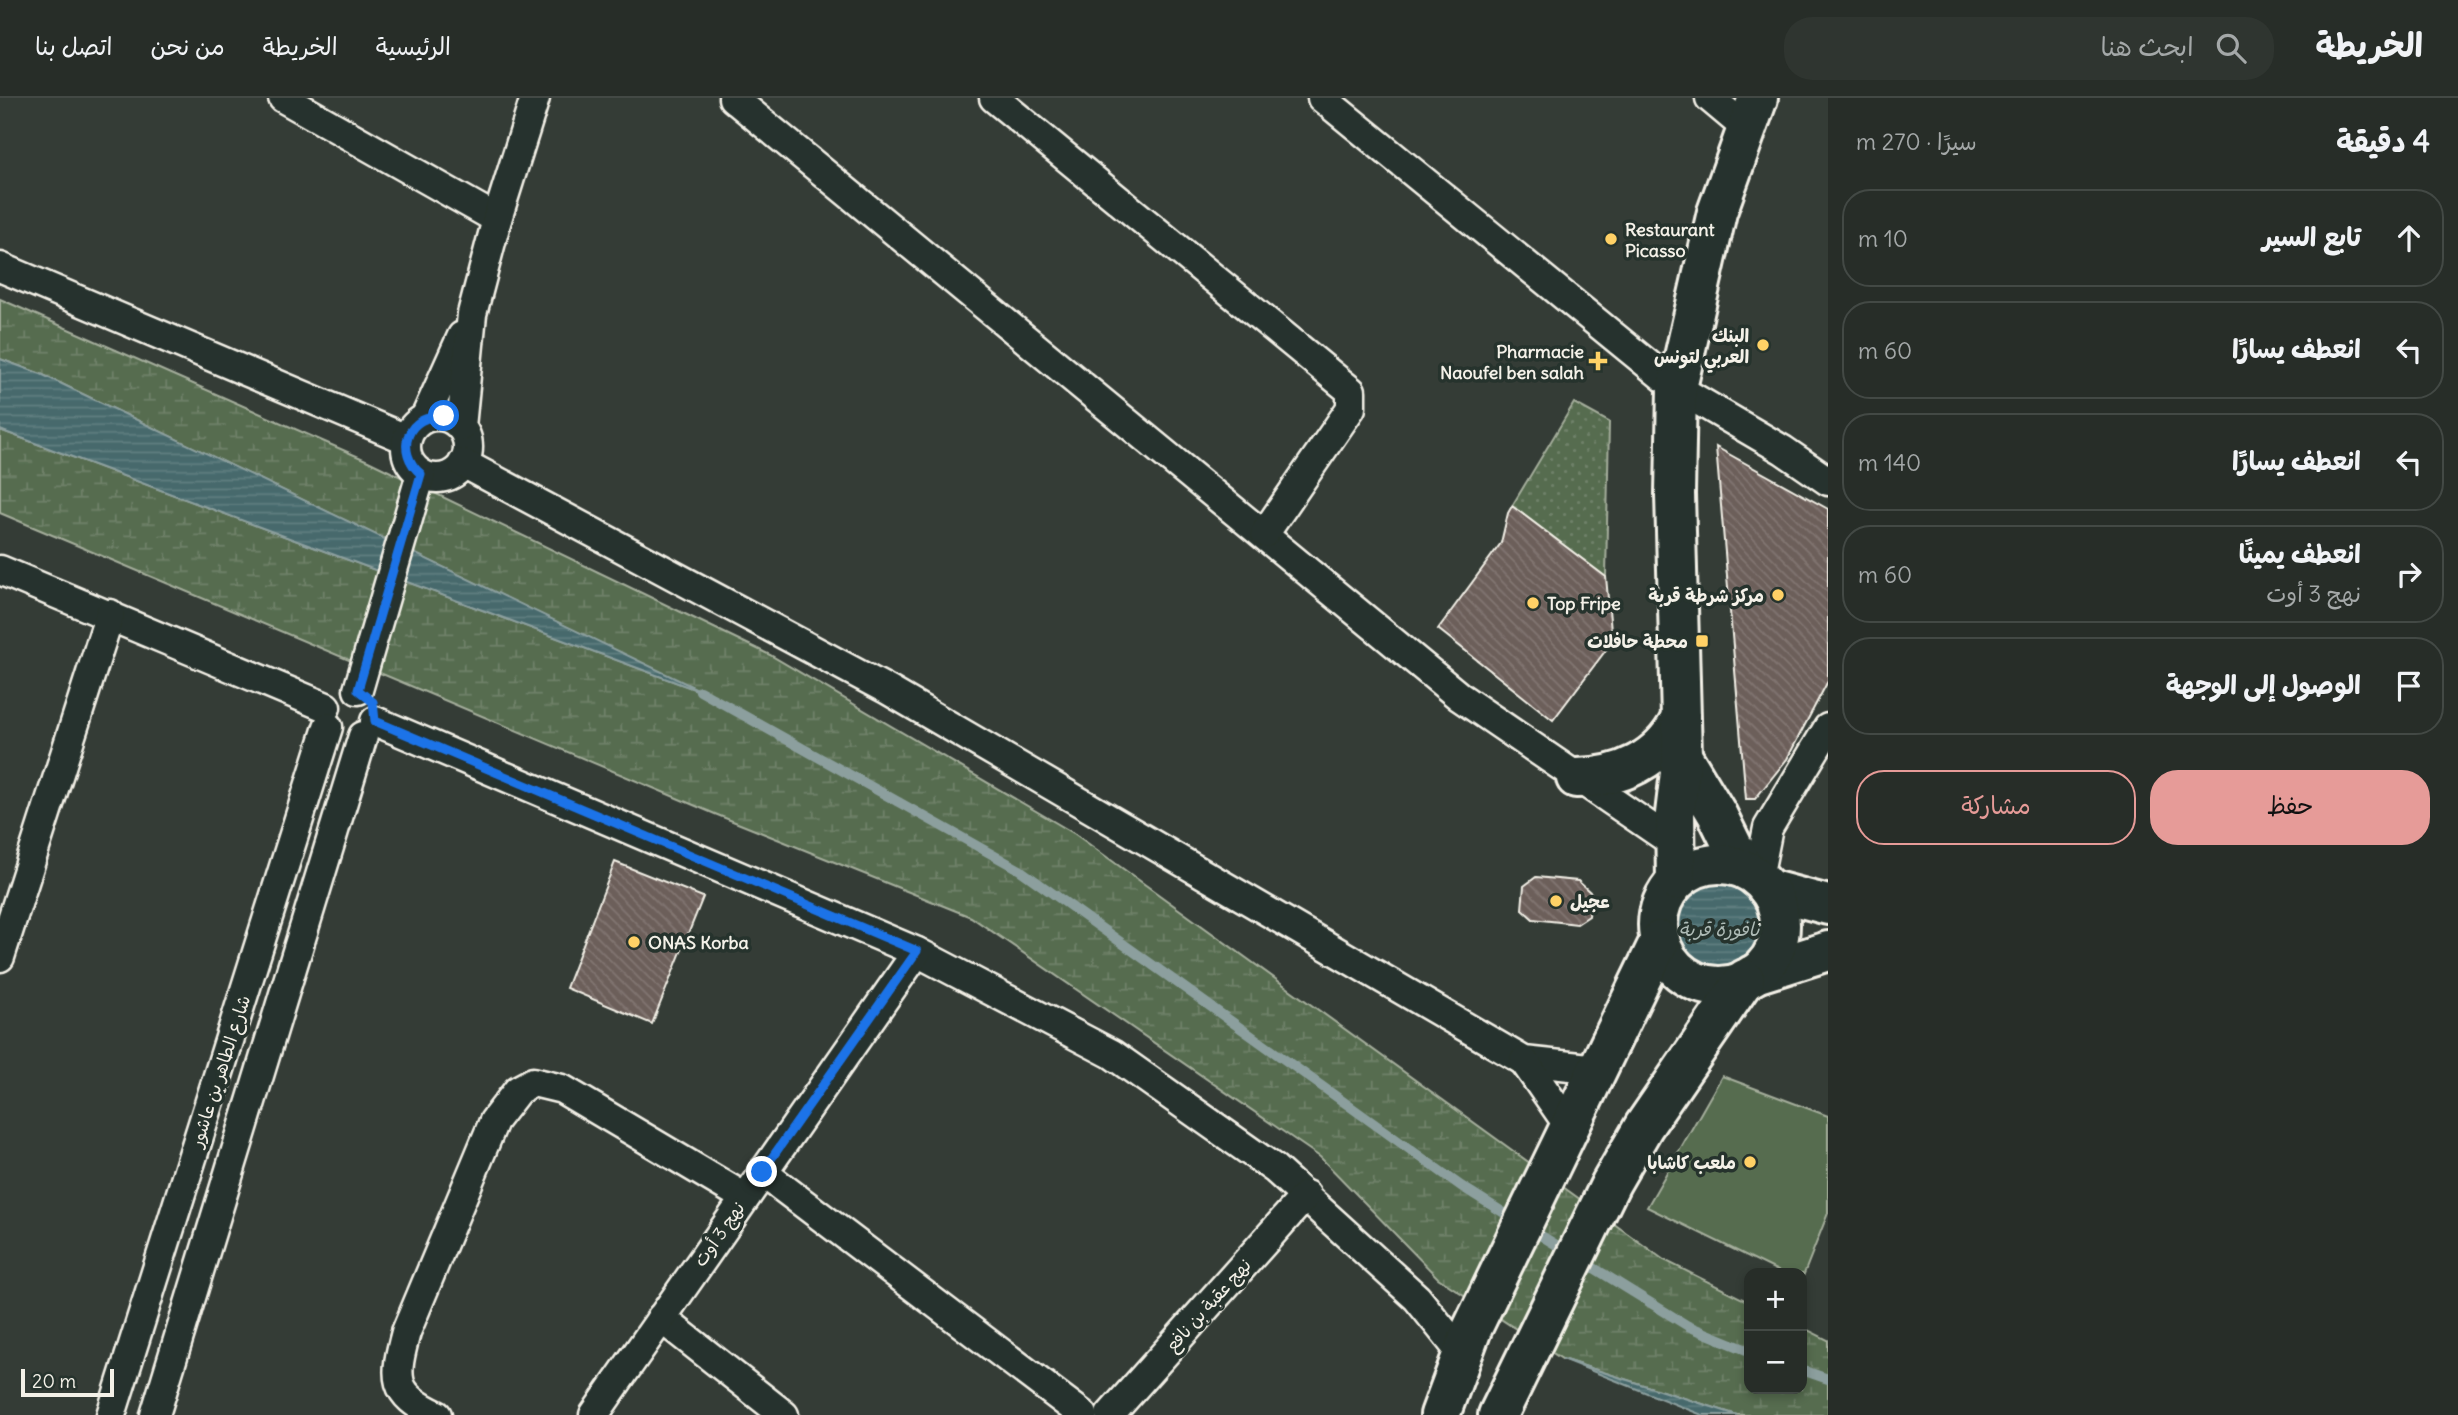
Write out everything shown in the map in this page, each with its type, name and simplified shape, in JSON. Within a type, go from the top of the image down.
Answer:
[{"type":"main road","points":[[1676,881],[1675,844],[1681,738],[1675,494],[1677,388],[1717,212],[1752,114]]},
{"type":"main road","points":[[1576,778],[1620,772],[1643,761],[1666,743],[1681,738]]},
{"type":"main road","points":[[1498,1415],[1611,1183],[1644,1126],[1749,977],[1769,958],[1779,935],[1778,911],[1717,814],[1681,738]]},
{"type":"main road","points":[[1828,905],[1709,865],[1697,868],[1676,881],[1668,891],[1659,914],[1660,940],[1670,961],[1688,977],[1710,985],[1749,977],[1828,951]]},
{"type":"main road","points":[[1440,1415],[1467,1342],[1660,940]]},
{"type":"street","points":[[283,98],[497,219]]},
{"type":"street","points":[[420,481],[448,476],[463,463],[468,445],[461,427],[472,314],[497,219],[535,98]]},
{"type":"street","points":[[733,98],[1265,533],[1460,697],[1675,844]]},
{"type":"street","points":[[994,98],[1351,391],[1352,408],[1265,533]]},
{"type":"street","points":[[1322,98],[1677,388],[1783,450],[1828,481]]},
{"type":"street","points":[[1710,98],[1752,114]]},
{"type":"street","points":[[0,267],[406,439]]},
{"type":"street","points":[[425,418],[472,314]]},
{"type":"street","points":[[155,1415],[369,729],[373,702],[361,680],[420,481],[408,458],[406,439],[416,423],[425,418],[444,416],[461,427]]},
{"type":"street","points":[[463,463],[888,690],[1524,1061],[1598,1069]]},
{"type":"street","points":[[0,570],[110,614],[327,717],[344,739],[369,729],[917,951],[1112,1054],[1275,1169],[1467,1342]]},
{"type":"street","points":[[0,957],[110,614]]},
{"type":"street","points":[[327,717],[338,692],[361,680]]},
{"type":"street","name":"شارع الطاهر بن عاشور","points":[[111,1415],[327,717]]},
{"type":"street","points":[[1757,879],[1768,828],[1828,728]]},
{"type":"street","name":"نهج 3 أوت","points":[[594,1415],[917,951]]},
{"type":"street","points":[[1524,1061],[1564,1137]]},
{"type":"street","points":[[437,1415],[404,1396],[398,1384],[400,1353],[406,1332],[494,1121],[518,1090],[533,1082],[562,1089],[744,1197]]},
{"type":"street","points":[[762,1172],[1083,1415]]},
{"type":"street","name":"نهج عقبة بن نافع","points":[[1110,1415],[1306,1195]]},
{"type":"street","points":[[661,1318],[784,1415]]},
{"type":"green space","points":[[0,299],[368,461],[770,655],[1075,834],[1664,1260],[1744,1300],[1744,1394],[1807,1394],[1807,1330],[1828,1340],[1828,1415],[1737,1415],[1562,1359],[1438,1278],[1320,1157],[971,917],[715,814],[0,513],[0,430],[700,691],[41,374],[0,359]]},
{"type":"green space","points":[[1574,403],[1609,422],[1606,577],[1512,506]]},
{"type":"green space","name":"ملعب كاشابا","points":[[1722,1076],[1828,1116],[1828,1213],[1806,1268],[1772,1268],[1647,1207]]},
{"type":"water","points":[[0,359],[41,374],[710,695],[0,430]]},
{"type":"water","name":"نافورة قربة","points":[[1710,881],[1728,881],[1753,894],[1763,910],[1766,928],[1763,946],[1753,962],[1728,975],[1710,975],[1685,962],[1672,937],[1672,919],[1685,894]]},
{"type":"water","points":[[1562,1359],[1737,1415],[1702,1415]]},
{"type":"building","name":"مركز شرطة قربة","points":[[1716,447],[1828,509],[1828,681],[1787,759],[1755,799],[1746,799]]},
{"type":"building","name":"Top Fripe","points":[[1512,506],[1606,577],[1612,642],[1553,720],[1438,629],[1501,543]]},
{"type":"building","name":"ONAS Korba","points":[[615,862],[703,897],[652,1024],[566,988]]},
{"type":"building","name":"عجيل","points":[[1536,877],[1578,881],[1591,893],[1589,916],[1577,924],[1533,919],[1522,909],[1524,886]]},
{"type":"waterway","points":[[700,691],[1020,870],[1461,1186],[1517,1221]]},
{"type":"waterway","points":[[1530,1229],[1568,1252]]},
{"type":"waterway","points":[[1581,1260],[1688,1326],[1744,1349]]},
{"type":"waterway","points":[[1807,1372],[1828,1379]]},
{"type":"place","name":"Restaurant Picasso","points":[[1611,239]]},
{"type":"place","name":"البنك العربي لتونس","points":[[1763,345]]},
{"type":"place","name":"Pharmacie Naoufel ben salah","points":[[1598,361]]},
{"type":"place","name":"مركز شرطة قربة","points":[[1778,595]]},
{"type":"place","name":"Top Fripe","points":[[1533,603]]},
{"type":"place","name":"محطة حافلات","points":[[1702,641]]},
{"type":"place","name":"عجيل","points":[[1556,901]]},
{"type":"place","name":"ONAS Korba","points":[[634,942]]},
{"type":"place","name":"ملعب كاشابا","points":[[1750,1162]]},
{"type":"route","points":[[444,416],[425,418],[416,423],[406,439],[408,458],[421,474],[358,690],[373,702],[375,721],[917,951],[762,1172]]}]
